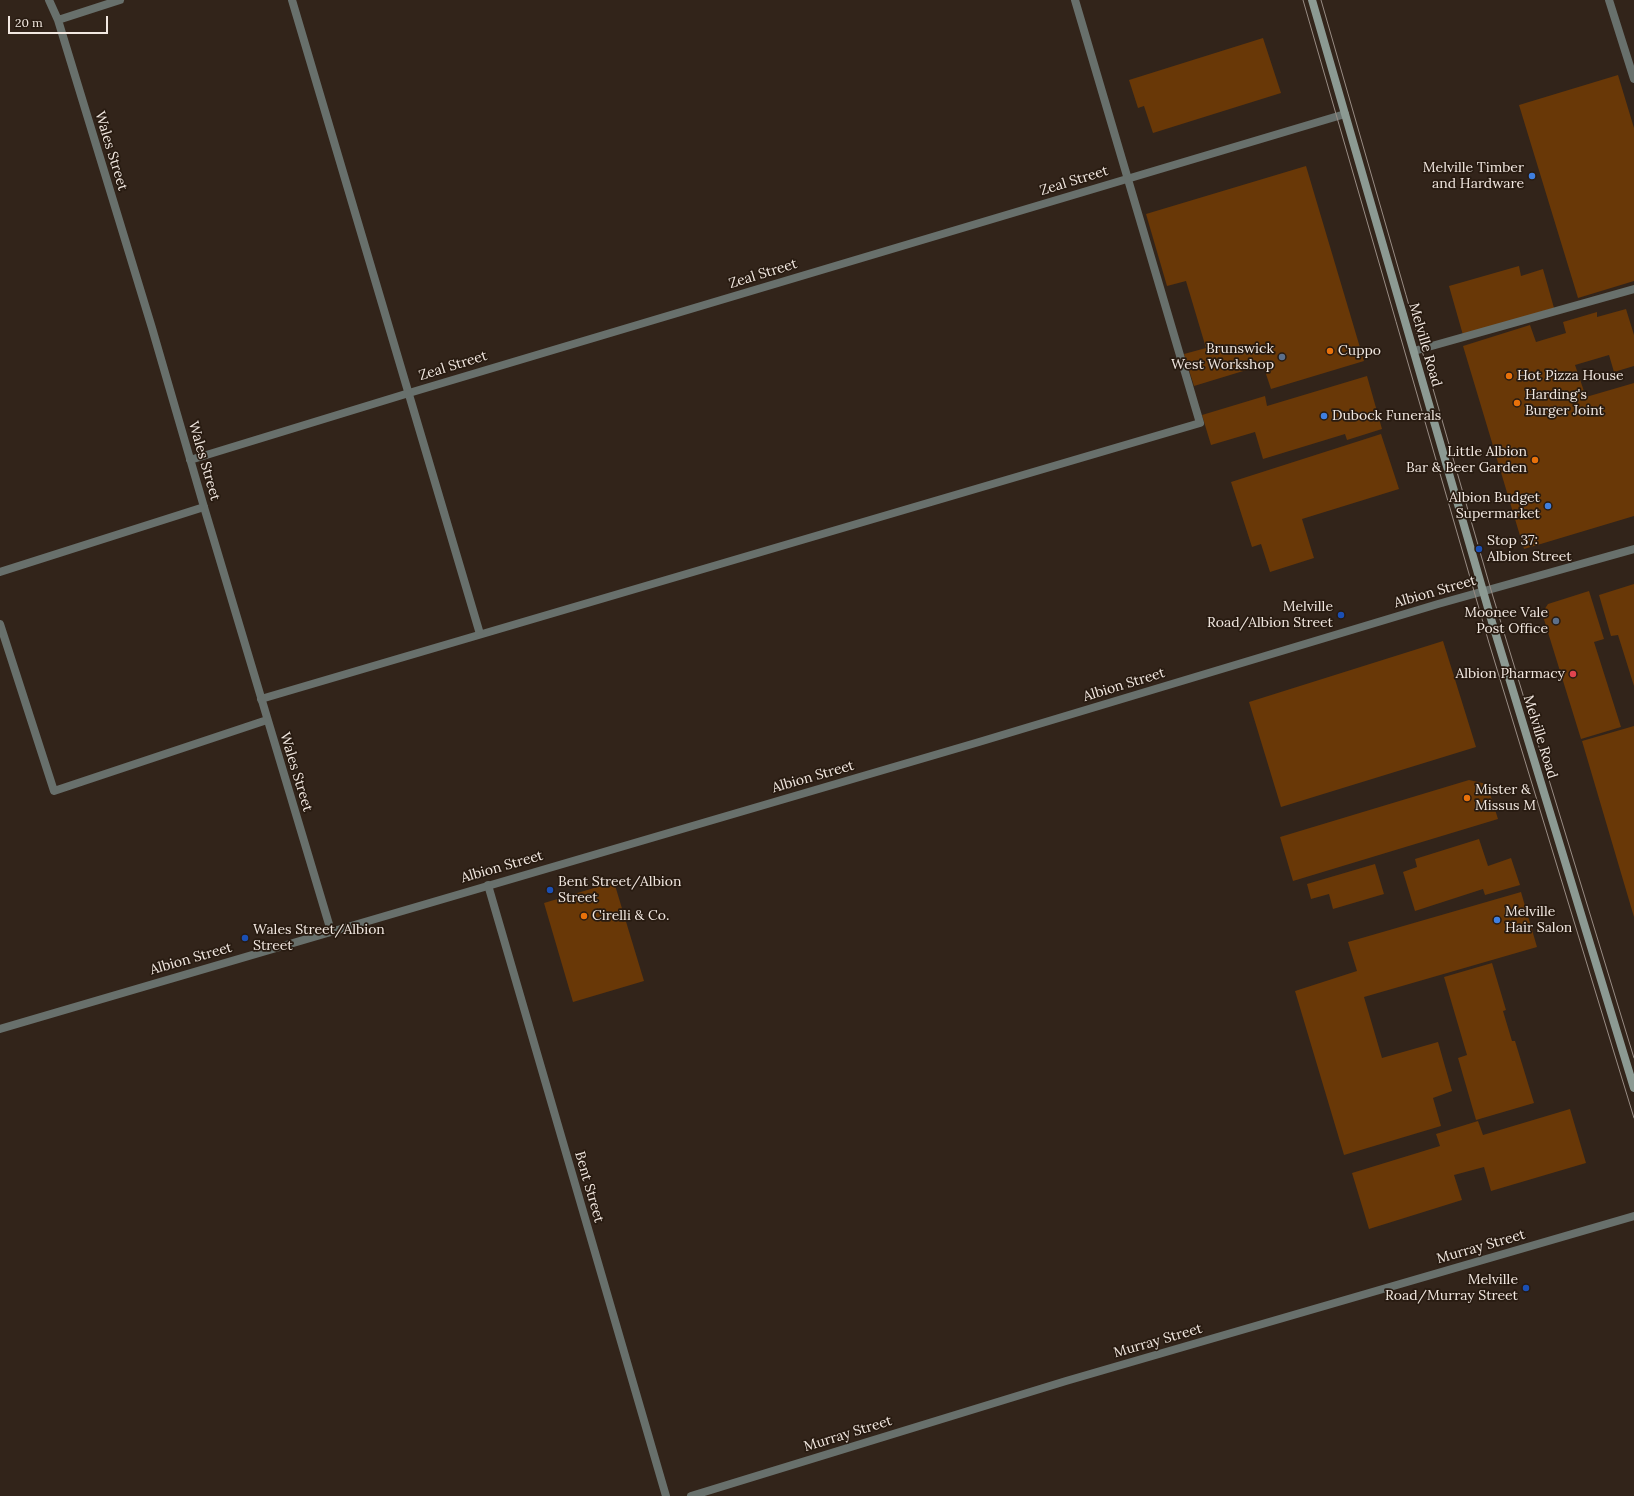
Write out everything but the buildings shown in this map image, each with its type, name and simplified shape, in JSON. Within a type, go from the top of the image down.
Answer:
[{"type":"main road","name":"Melville Road","points":[[1312,0],[1483,592],[1634,1088]]},
{"type":"street","name":"Wales Street","points":[[49,0],[58,20],[152,328],[267,720],[331,931]]},
{"type":"street","points":[[58,20],[120,0]]},
{"type":"street","points":[[292,0],[480,634]]},
{"type":"street","points":[[261,699],[1200,423],[1074,0]]},
{"type":"street","points":[[1609,0],[1634,80]]},
{"type":"street","name":"Zeal Street","points":[[190,460],[409,393],[1345,114]]},
{"type":"street","points":[[1414,352],[1634,288]]},
{"type":"street","points":[[0,572],[204,507]]},
{"type":"street","name":"Albion Street","points":[[0,1029],[971,744],[1346,631],[1634,549]]},
{"type":"street","points":[[0,624],[54,791],[267,720]]},
{"type":"street","name":"Bent Street","points":[[488,885],[666,1496]]},
{"type":"street","name":"Murray Street","points":[[691,1496],[1066,1381],[1634,1216]]},
{"type":"tram line","points":[[1303,0],[1489,643],[1634,1118]]},
{"type":"tram line","points":[[1321,0],[1491,590],[1634,1058]]},
{"type":"place","name":"Melville Timber and Hardware","points":[[1532,176]]},
{"type":"place","name":"Cuppo","points":[[1330,351]]},
{"type":"place","name":"Brunswick West Workshop","points":[[1282,357]]},
{"type":"place","name":"Hot Pizza House","points":[[1509,376]]},
{"type":"place","name":"Harding's Burger Joint","points":[[1517,403]]},
{"type":"place","name":"Dubock Funerals","points":[[1324,416]]},
{"type":"place","name":"Little Albion Bar & Beer Garden","points":[[1535,460]]},
{"type":"place","name":"Albion Budget Supermarket","points":[[1548,506]]},
{"type":"place","name":"Stop 37: Albion Street","points":[[1479,549]]},
{"type":"place","name":"Melville Road/Albion Street","points":[[1341,615]]},
{"type":"place","name":"Moonee Vale Post Office","points":[[1556,621]]},
{"type":"place","name":"Albion Pharmacy","points":[[1573,674]]},
{"type":"place","name":"Mister & Missus M","points":[[1467,798]]},
{"type":"place","name":"Bent Street/Albion Street","points":[[550,890]]},
{"type":"place","name":"Cirelli & Co.","points":[[584,916]]},
{"type":"place","name":"Melville Hair Salon","points":[[1497,920]]},
{"type":"place","name":"Wales Street/Albion Street","points":[[245,938]]},
{"type":"place","name":"Melville Road/Murray Street","points":[[1526,1288]]}]
